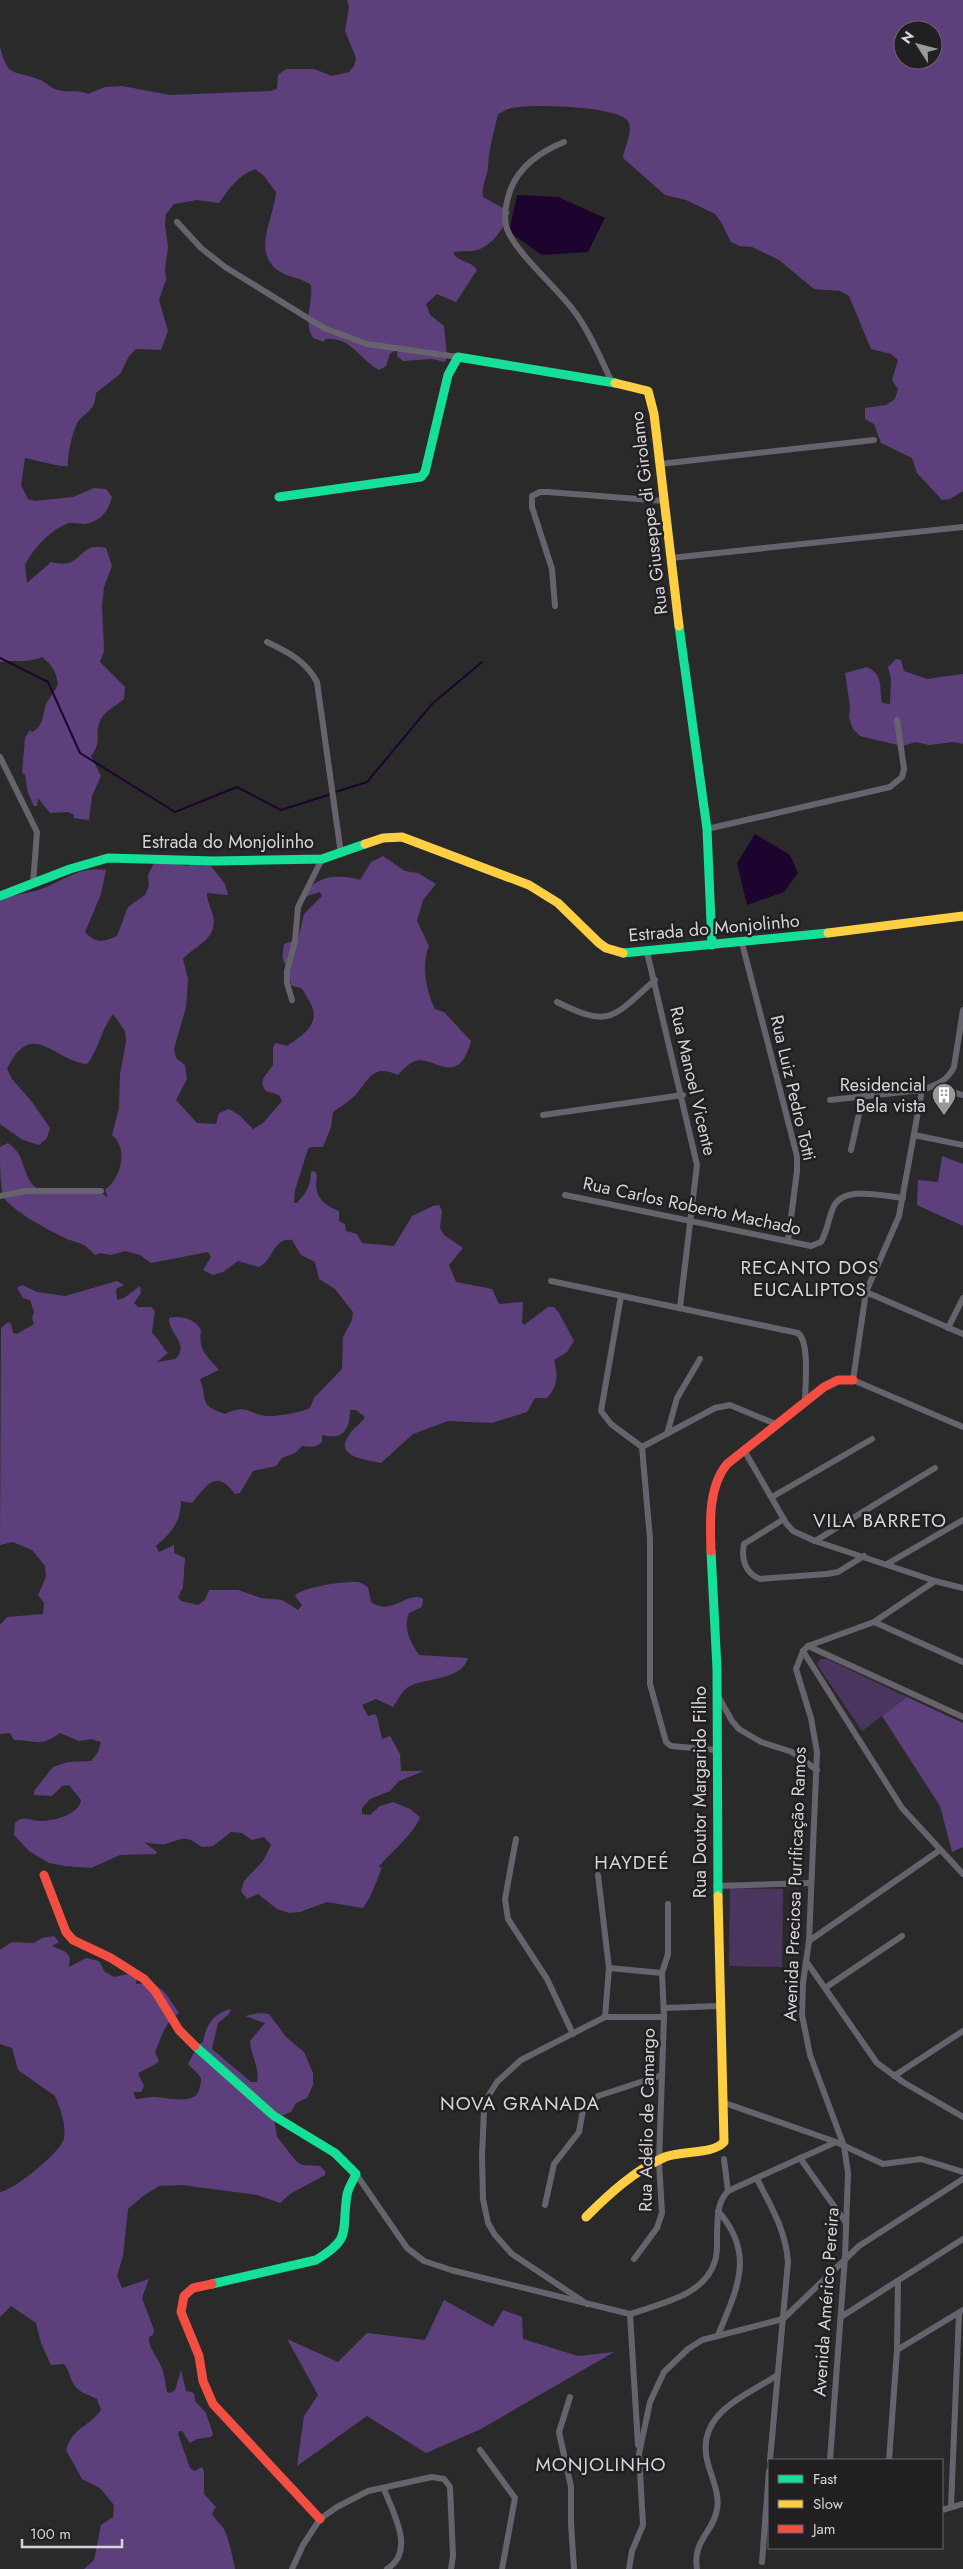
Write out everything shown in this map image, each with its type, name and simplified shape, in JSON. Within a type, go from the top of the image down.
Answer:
[{"type":"street","points":[[564,142],[539,155],[518,175],[508,198],[507,229],[518,246],[575,312],[612,382]]},
{"type":"street","points":[[177,222],[201,248],[219,262],[324,328],[367,344],[458,357],[448,375],[425,472],[421,477],[279,497]]},
{"type":"street","name":"Rua Giuseppe di Girolamo","points":[[458,357],[612,382],[645,389],[650,394],[707,829],[712,945]]},
{"type":"street","points":[[660,464],[874,440]]},
{"type":"street","points":[[555,606],[552,568],[532,507],[532,496],[540,492],[548,492],[664,500]]},
{"type":"street","points":[[671,558],[963,527]]},
{"type":"street","points":[[266,642],[296,657],[312,672],[317,682],[341,854]]},
{"type":"street","points":[[707,829],[890,787],[898,783],[904,769],[897,720]]},
{"type":"street","points":[[0,757],[37,832],[33,884]]},
{"type":"street","name":"Estrada do Monjolinho","points":[[0,896],[87,863],[108,858],[214,861],[322,859],[383,838],[402,837],[529,885],[558,902],[606,948],[625,954],[742,943],[963,916]]},
{"type":"street","points":[[292,1000],[287,984],[287,971],[294,941],[298,907],[322,859]]},
{"type":"street","name":"Rua Luiz Pedro Totti","points":[[742,943],[797,1156],[797,1171],[788,1241]]},
{"type":"street","name":"Rua Manoel Vicente","points":[[647,952],[698,1165],[680,1307]]},
{"type":"street","points":[[557,1002],[589,1016],[606,1017],[619,1010],[654,980]]},
{"type":"street","points":[[830,1100],[922,1090],[938,1085],[950,1074],[963,1010]]},
{"type":"street","points":[[922,1090],[904,1198],[892,1233],[866,1292],[857,1336],[853,1380],[963,1427]]},
{"type":"street","points":[[950,1092],[963,1094]]},
{"type":"street","points":[[543,1115],[682,1095]]},
{"type":"street","points":[[851,1150],[863,1096]]},
{"type":"street","points":[[914,1135],[963,1145]]},
{"type":"street","points":[[0,1196],[26,1191],[101,1191]]},
{"type":"street","name":"Rua Carlos Roberto Machado","points":[[565,1195],[811,1246],[820,1242],[836,1203],[847,1196],[904,1198]]},
{"type":"street","points":[[551,1281],[798,1333],[802,1336],[805,1346],[805,1402]]},
{"type":"street","points":[[866,1292],[963,1334]]},
{"type":"street","points":[[621,1296],[601,1411],[611,1424],[642,1447],[650,1539],[651,1690],[666,1742],[671,1746],[716,1750]]},
{"type":"street","points":[[948,1328],[963,1298]]},
{"type":"street","points":[[667,1434],[677,1398],[700,1358]]},
{"type":"street","name":"Rua Doutor Margarido Filho","points":[[659,2162],[676,2153],[723,2145],[716,1886],[717,1692],[709,1569],[714,1489],[720,1471],[805,1402],[834,1381],[842,1379],[853,1380]]},
{"type":"street","points":[[642,1447],[715,1408],[730,1405],[778,1425]]},
{"type":"street","points":[[772,1497],[872,1439]]},
{"type":"street","points":[[744,1450],[784,1519],[794,1531],[816,1541],[935,1581],[963,1588]]},
{"type":"street","points":[[816,1541],[935,1468]]},
{"type":"street","points":[[784,1519],[744,1544],[742,1551],[746,1568],[749,1573],[760,1579],[838,1572],[864,1556]]},
{"type":"street","points":[[887,1564],[963,1520]]},
{"type":"street","points":[[805,1648],[874,1622],[935,1581]]},
{"type":"street","points":[[874,1622],[963,1662]]},
{"type":"street","points":[[805,1648],[963,1717]]},
{"type":"street","points":[[805,1648],[902,1808],[963,1874]]},
{"type":"street","name":"Avenida Preciosa Purificação Ramos","points":[[805,1648],[797,1663],[797,1677],[815,1734],[817,1770],[809,1941],[803,1982],[804,2027],[813,2064],[844,2146]]},
{"type":"street","points":[[717,1692],[732,1721],[739,1729],[761,1742],[792,1752],[817,1770]]},
{"type":"street","points":[[516,1840],[505,1899],[508,1920],[544,1973],[573,2034]]},
{"type":"street","points":[[809,1941],[940,1850]]},
{"type":"street","points":[[44,1875],[66,1932],[73,1940],[111,1958],[144,1979],[155,1991],[179,2030],[195,2046],[274,2116],[335,2153],[356,2174],[400,2240],[424,2261],[451,2270],[630,2314],[677,2297],[694,2288],[707,2277],[716,2259],[718,2211],[721,2200],[728,2191],[836,2142]]},
{"type":"street","points":[[598,1875],[609,1968],[605,2017]]},
{"type":"street","points":[[716,1886],[811,1883]]},
{"type":"street","name":"Rua Adélio de Camargo","points":[[634,2259],[660,2222],[662,2203],[659,2162],[664,2017],[662,1973],[668,1954],[668,1904]]},
{"type":"street","points":[[825,1988],[902,1936]]},
{"type":"street","points":[[806,1961],[870,2054],[894,2076],[963,2117]]},
{"type":"street","points":[[609,1968],[662,1973]]},
{"type":"street","points":[[664,2008],[719,2006]]},
{"type":"street","points":[[586,2304],[525,2265],[503,2245],[488,2223],[483,2199],[482,2130],[487,2098],[497,2082],[521,2060],[605,2017],[664,2017]]},
{"type":"street","points":[[894,2076],[963,2030]]},
{"type":"street","points":[[545,2205],[554,2164],[579,2132],[583,2110],[586,2105],[598,2096],[662,2075]]},
{"type":"street","points":[[722,2102],[836,2142],[883,2164],[921,2159],[963,2172]]},
{"type":"street","name":"Avenida Américo Pereira","points":[[830,2459],[845,2257],[848,2185],[844,2146]]},
{"type":"street","points":[[800,2158],[846,2223]]},
{"type":"street","points":[[724,2159],[728,2191]]},
{"type":"street","points":[[586,2217],[626,2180],[659,2162]]},
{"type":"street","points":[[320,2519],[213,2404],[203,2381],[199,2356],[180,2312],[180,2303],[184,2296],[193,2288],[316,2260],[323,2256],[337,2245],[345,2232],[347,2198],[356,2174]]},
{"type":"street","points":[[757,2179],[782,2227],[787,2247],[788,2278],[776,2376],[770,2459]]},
{"type":"street","points":[[639,2454],[650,2402],[664,2372],[688,2349],[702,2340],[783,2319],[845,2257],[963,2179]]},
{"type":"street","points":[[718,2211],[736,2236],[740,2266],[738,2283],[718,2335]]},
{"type":"street","points":[[841,2317],[963,2239]]},
{"type":"street","points":[[889,2459],[897,2350],[898,2281]]},
{"type":"street","points":[[897,2350],[961,2311]]},
{"type":"street","points":[[951,2507],[961,2311]]},
{"type":"street","points":[[629,2569],[632,2551],[643,2524],[630,2314]]},
{"type":"street","points":[[697,2569],[695,2558],[702,2537],[714,2520],[718,2501],[705,2446],[711,2424],[725,2410],[776,2376]]},
{"type":"street","points":[[570,2396],[559,2432],[571,2487],[574,2569]]},
{"type":"street","points":[[480,2450],[515,2498],[502,2569]]},
{"type":"street","points":[[292,2569],[303,2546],[320,2519],[337,2507],[368,2491],[432,2477],[444,2480],[450,2487],[453,2556],[451,2569]]},
{"type":"street","points":[[762,2562],[768,2484]]},
{"type":"street","points":[[384,2489],[402,2536],[398,2556],[393,2565],[387,2569]]},
{"type":"street","points":[[943,2510],[963,2504]]},
{"type":"shaded area","points":[[347,0],[963,0],[963,491],[950,499],[942,500],[917,473],[912,458],[881,443],[874,424],[865,419],[865,408],[886,405],[895,399],[898,389],[892,380],[898,360],[891,354],[871,349],[849,296],[840,291],[814,289],[779,260],[752,247],[740,246],[731,242],[715,214],[686,200],[665,195],[623,158],[630,125],[621,116],[590,109],[551,106],[518,107],[498,114],[483,188],[483,197],[510,212],[504,225],[491,242],[479,249],[453,253],[477,270],[456,302],[437,294],[426,304],[430,315],[444,326],[447,356],[445,362],[432,359],[403,361],[397,356],[398,348],[390,354],[386,366],[379,370],[342,341],[325,339],[324,342],[313,338],[308,319],[311,285],[279,271],[266,254],[266,234],[276,192],[264,176],[255,169],[238,179],[219,203],[197,200],[174,204],[166,214],[165,225],[168,247],[165,269],[166,280],[159,300],[168,331],[161,350],[136,349],[129,356],[120,374],[96,393],[93,405],[80,419],[75,428],[68,466],[25,458],[21,485],[28,499],[34,501],[73,497],[94,488],[106,489],[112,497],[106,512],[99,519],[84,524],[69,523],[56,530],[38,546],[25,565],[27,583],[51,562],[62,564],[70,562],[90,548],[106,548],[112,566],[104,587],[102,606],[104,651],[100,662],[125,687],[124,699],[104,714],[98,726],[97,746],[91,756],[101,776],[92,796],[89,820],[74,818],[74,815],[68,812],[50,813],[38,798],[37,806],[34,806],[28,793],[25,775],[22,773],[25,738],[30,730],[32,732],[41,723],[47,702],[58,684],[56,675],[51,666],[42,657],[31,660],[0,662],[0,47],[6,64],[13,71],[41,80],[52,88],[62,91],[88,94],[105,87],[122,86],[170,95],[270,91],[277,89],[278,75],[286,69],[314,69],[332,76],[349,72],[354,66],[356,58],[345,31],[349,7]]},
{"type":"shaded area","points":[[517,195],[558,197],[605,218],[588,252],[542,255],[509,232]]},
{"type":"shaded area","points":[[896,659],[901,660],[904,671],[927,679],[963,674],[963,744],[953,742],[929,745],[916,742],[902,746],[860,736],[853,729],[849,718],[850,706],[845,673],[867,667],[872,670],[880,682],[882,703],[890,704],[891,678],[888,667]]},
{"type":"shaded area","points":[[755,834],[790,855],[798,873],[784,892],[747,905],[737,863]]},
{"type":"shaded area","points":[[383,856],[405,871],[418,873],[436,884],[423,900],[417,921],[429,946],[425,961],[427,986],[435,1009],[444,1012],[471,1041],[465,1056],[459,1064],[452,1067],[444,1067],[420,1060],[411,1063],[398,1075],[383,1071],[370,1077],[353,1098],[333,1112],[331,1127],[323,1147],[311,1147],[308,1149],[295,1190],[294,1203],[297,1203],[305,1192],[309,1185],[311,1172],[315,1171],[318,1195],[327,1205],[339,1211],[339,1221],[345,1224],[346,1231],[357,1234],[362,1243],[394,1246],[412,1216],[439,1205],[442,1211],[440,1228],[444,1235],[463,1248],[449,1265],[456,1282],[492,1289],[499,1304],[523,1302],[522,1323],[524,1325],[548,1307],[554,1307],[574,1341],[567,1352],[554,1360],[556,1380],[551,1394],[547,1398],[535,1398],[527,1412],[492,1423],[448,1421],[413,1434],[381,1463],[361,1459],[348,1453],[345,1448],[345,1442],[349,1435],[365,1417],[356,1410],[350,1410],[350,1417],[344,1432],[335,1436],[322,1435],[322,1442],[317,1445],[310,1447],[302,1446],[295,1453],[282,1458],[276,1466],[253,1471],[240,1493],[235,1494],[228,1486],[217,1481],[207,1485],[192,1503],[181,1501],[177,1521],[156,1546],[159,1552],[174,1545],[174,1553],[185,1558],[183,1587],[178,1597],[181,1601],[198,1605],[205,1600],[209,1590],[238,1590],[261,1598],[282,1600],[298,1610],[302,1605],[295,1596],[305,1590],[323,1585],[358,1582],[368,1587],[371,1602],[379,1606],[386,1607],[417,1597],[423,1599],[422,1607],[409,1613],[407,1619],[407,1630],[410,1640],[419,1655],[468,1658],[459,1671],[451,1675],[407,1687],[393,1707],[376,1699],[362,1705],[368,1716],[375,1714],[377,1717],[382,1739],[390,1736],[400,1754],[401,1771],[424,1771],[399,1781],[390,1791],[370,1799],[362,1808],[362,1814],[370,1815],[380,1806],[393,1802],[410,1809],[420,1817],[418,1823],[380,1865],[379,1867],[382,1868],[370,1897],[363,1908],[327,1902],[300,1912],[289,1913],[277,1909],[258,1894],[247,1899],[241,1891],[244,1881],[263,1861],[271,1845],[264,1837],[252,1840],[242,1833],[231,1832],[213,1846],[202,1847],[188,1839],[180,1839],[165,1844],[144,1842],[157,1852],[156,1854],[120,1855],[91,1868],[49,1863],[29,1851],[14,1835],[15,1823],[18,1820],[52,1820],[76,1810],[81,1800],[69,1785],[62,1786],[52,1796],[34,1795],[34,1791],[53,1767],[68,1762],[91,1761],[98,1752],[101,1742],[91,1739],[79,1741],[60,1733],[42,1742],[14,1740],[10,1733],[0,1734],[0,1625],[7,1617],[43,1614],[44,1603],[38,1595],[46,1577],[45,1566],[32,1550],[13,1542],[0,1545],[1,1328],[8,1322],[11,1324],[13,1333],[17,1334],[34,1324],[32,1318],[34,1312],[30,1300],[23,1298],[17,1288],[22,1285],[37,1292],[65,1296],[117,1281],[124,1285],[116,1289],[117,1300],[124,1298],[140,1286],[141,1293],[134,1303],[138,1307],[151,1307],[155,1311],[152,1333],[168,1353],[157,1362],[175,1359],[181,1349],[169,1318],[183,1318],[195,1323],[201,1330],[200,1337],[204,1352],[219,1370],[200,1379],[205,1401],[211,1408],[225,1414],[243,1409],[271,1416],[295,1413],[310,1408],[314,1398],[342,1369],[343,1337],[352,1320],[353,1312],[335,1289],[319,1279],[315,1262],[301,1255],[292,1240],[281,1242],[264,1264],[259,1267],[238,1261],[223,1272],[213,1275],[203,1270],[211,1257],[208,1252],[151,1263],[140,1255],[125,1251],[111,1255],[100,1253],[95,1255],[83,1244],[63,1237],[30,1219],[7,1201],[3,1196],[1,1185],[0,1147],[8,1143],[18,1153],[26,1173],[37,1188],[45,1192],[63,1194],[91,1188],[108,1197],[105,1190],[111,1185],[121,1163],[120,1148],[112,1135],[119,1108],[120,1074],[126,1042],[125,1031],[113,1014],[87,1064],[75,1061],[44,1046],[35,1044],[25,1046],[16,1054],[7,1069],[12,1079],[32,1102],[50,1128],[47,1138],[39,1145],[23,1140],[0,1124],[0,901],[11,896],[39,890],[74,874],[97,869],[106,870],[101,894],[85,932],[93,939],[104,941],[117,936],[128,907],[145,895],[149,886],[148,875],[157,857],[186,866],[208,862],[225,884],[228,895],[207,893],[213,916],[214,924],[212,930],[205,941],[183,959],[188,979],[186,1007],[174,1049],[176,1058],[185,1065],[187,1079],[176,1100],[197,1123],[216,1124],[219,1113],[229,1109],[239,1115],[253,1129],[263,1123],[282,1101],[279,1095],[266,1091],[262,1084],[273,1065],[273,1047],[276,1043],[287,1046],[295,1041],[307,1030],[313,1019],[314,1012],[303,991],[301,988],[291,985],[288,966],[284,962],[283,956],[284,944],[298,939],[304,914],[322,896],[320,892],[304,897],[308,890],[320,880],[344,877],[360,880],[371,862]]},
{"type":"shaded area","points":[[942,1156],[963,1164],[963,1226],[917,1205],[918,1180],[938,1182]]},
{"type":"shaded area","points":[[821,1659],[827,1659],[907,1697],[862,1731],[822,1672],[817,1663]]},
{"type":"shaded area","points":[[907,1697],[963,1723],[963,1847],[952,1852],[940,1806],[882,1716]]},
{"type":"shaded area","points":[[730,1888],[783,1889],[782,1967],[729,1966]]},
{"type":"shaded area","points":[[54,1936],[59,1942],[52,1946],[66,1952],[70,1958],[69,1967],[86,1958],[99,1961],[105,1972],[114,1977],[138,1972],[136,1984],[158,1987],[179,2013],[170,2021],[162,2035],[155,2052],[159,2061],[138,2073],[144,2086],[141,2092],[133,2092],[136,2099],[152,2097],[188,2099],[194,2097],[198,2093],[201,2079],[188,2064],[198,2045],[203,2042],[206,2030],[215,2016],[231,2009],[229,2014],[218,2023],[212,2049],[251,2082],[257,2082],[258,2077],[250,2041],[265,2023],[245,2016],[258,2013],[269,2014],[286,2037],[304,2052],[313,2073],[313,2085],[307,2098],[296,2103],[291,2112],[274,2119],[277,2137],[296,2161],[302,2165],[320,2166],[325,2171],[325,2175],[290,2194],[280,2203],[257,2195],[182,2185],[159,2186],[143,2196],[128,2209],[123,2256],[117,2276],[122,2288],[149,2279],[142,2298],[154,2330],[153,2335],[149,2337],[150,2344],[162,2368],[167,2392],[170,2393],[175,2390],[181,2370],[186,2391],[194,2393],[195,2401],[206,2413],[213,2434],[211,2437],[197,2439],[190,2443],[182,2431],[179,2431],[178,2434],[190,2468],[195,2471],[202,2467],[204,2471],[204,2494],[216,2507],[212,2513],[224,2529],[235,2569],[84,2569],[94,2560],[101,2525],[113,2517],[114,2505],[100,2488],[82,2479],[66,2450],[73,2436],[101,2410],[97,2399],[77,2389],[64,2364],[51,2365],[41,2343],[36,2323],[11,2306],[0,2317],[0,2192],[15,2185],[44,2163],[63,2141],[65,2130],[55,2096],[18,2070],[12,2048],[0,2044],[0,1950],[12,1942],[34,1943],[42,1938]]},
{"type":"shaded area","points":[[444,2300],[493,2327],[503,2310],[522,2317],[523,2339],[578,2356],[614,2352],[481,2429],[426,2453],[367,2416],[297,2466],[304,2416],[318,2395],[287,2339],[338,2362],[367,2333],[425,2340]]},
{"type":"waterway","points":[[0,658],[48,682],[80,753],[175,812],[237,787],[281,810],[331,794]]},
{"type":"waterway","points":[[335,792],[367,782],[432,704],[482,662]]},
{"type":"traffic: fast","points":[[279,497],[421,477],[425,472],[448,375],[458,357],[615,383]]},
{"type":"traffic: fast","points":[[679,626],[707,829],[712,945]]},
{"type":"traffic: fast","points":[[0,896],[70,869],[108,858],[214,861],[322,859],[365,844]]},
{"type":"traffic: fast","points":[[623,953],[828,933]]},
{"type":"traffic: fast","points":[[711,1551],[717,1669],[718,1896]]},
{"type":"traffic: fast","points":[[195,2046],[274,2116],[335,2153],[356,2174],[349,2187],[343,2233],[336,2246],[316,2260],[212,2284]]},
{"type":"traffic: slow","points":[[615,383],[648,391],[654,414],[679,626]]},
{"type":"traffic: slow","points":[[365,844],[383,838],[402,837],[529,885],[558,903],[599,943],[606,948],[623,953]]},
{"type":"traffic: slow","points":[[828,933],[963,916]]},
{"type":"traffic: slow","points":[[586,2217],[623,2183],[654,2162],[672,2155],[705,2151],[724,2142],[718,1896]]},
{"type":"traffic: jam","points":[[711,1551],[713,1494],[716,1483],[727,1464],[824,1387],[838,1380],[853,1380]]},
{"type":"traffic: jam","points":[[44,1875],[66,1932],[73,1940],[111,1958],[144,1979],[155,1991],[179,2030],[195,2046]]},
{"type":"traffic: jam","points":[[212,2284],[193,2288],[184,2296],[181,2312],[199,2356],[203,2381],[213,2404],[320,2519]]},
{"type":"place","name":"Residencial Bela vista","points":[[944,1116]]},
{"type":"district","name":"RECANTO DOS EUCALIPTOS","points":[[810,1278]]},
{"type":"district","name":"VILA BARRETO","points":[[880,1520]]},
{"type":"district","name":"HAYDEÉ","points":[[632,1862]]},
{"type":"district","name":"NOVA GRANADA","points":[[520,2103]]},
{"type":"district","name":"MONJOLINHO","points":[[601,2464]]}]
